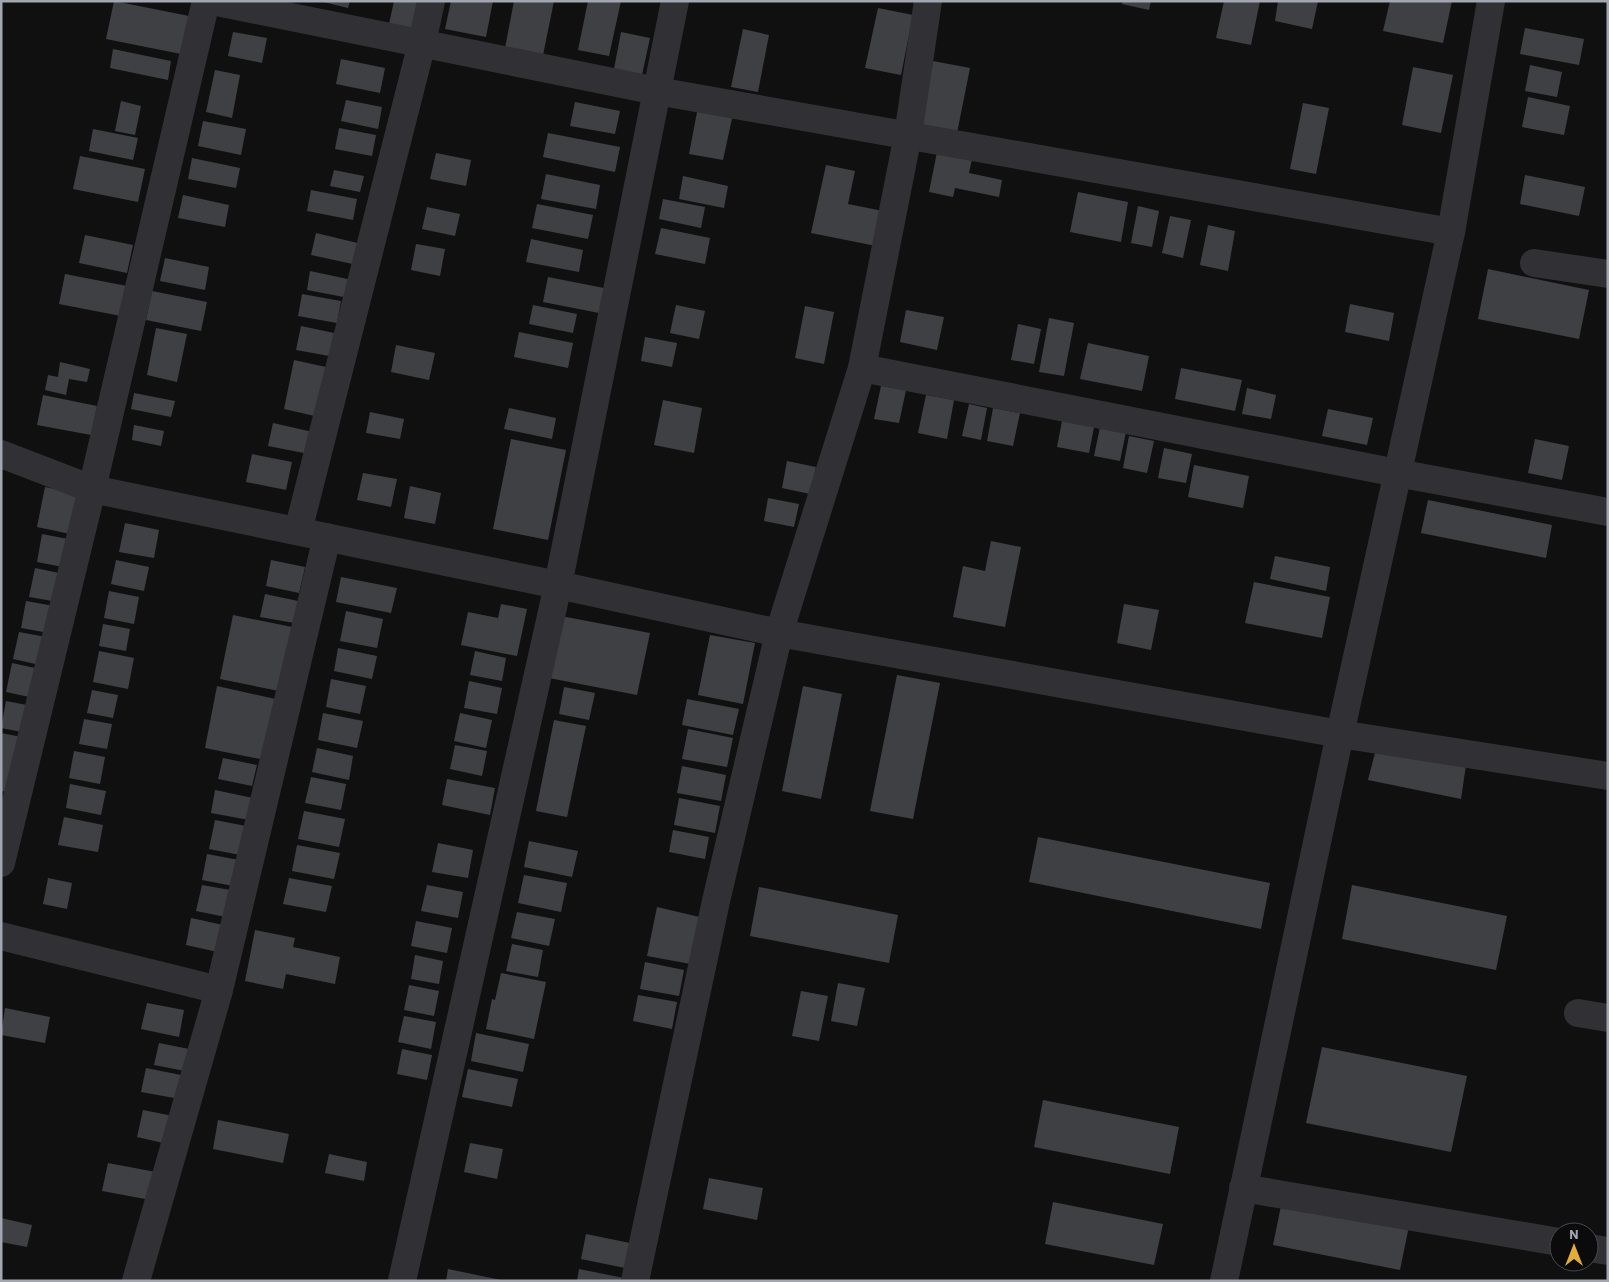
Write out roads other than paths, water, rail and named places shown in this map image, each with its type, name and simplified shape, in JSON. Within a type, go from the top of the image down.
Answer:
[{"type":"street","points":[[1,863],[92,489],[206,1]]},
{"type":"street","points":[[212,1],[656,91],[1450,232]]},
{"type":"street","points":[[298,531],[431,1]]},
{"type":"street","points":[[402,1281],[558,585],[675,1]]},
{"type":"street","points":[[635,1281],[716,901],[778,633],[862,368],[908,135],[928,1]]},
{"type":"street","points":[[1224,1281],[1340,734],[1450,232],[1492,1]]},
{"type":"street","points":[[1534,263],[1608,274]]},
{"type":"street","points":[[862,368],[1397,474],[1608,512]]},
{"type":"street","points":[[1,454],[92,489],[558,585],[778,633],[1340,734],[1608,776]]},
{"type":"street","points":[[136,1281],[219,990],[327,537]]},
{"type":"street","points":[[1,936],[219,990]]},
{"type":"street","points":[[1578,1013],[1608,1018]]},
{"type":"street","points":[[1243,1188],[1549,1240]]}]
